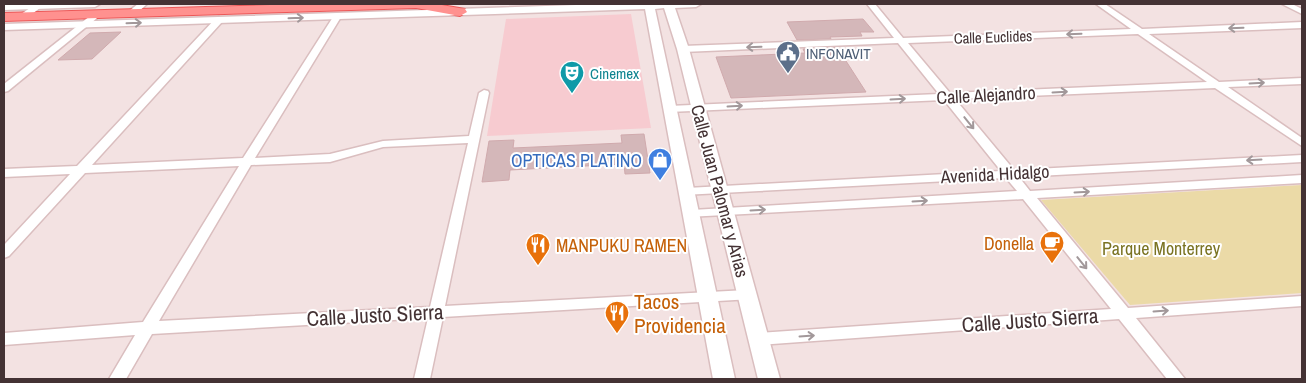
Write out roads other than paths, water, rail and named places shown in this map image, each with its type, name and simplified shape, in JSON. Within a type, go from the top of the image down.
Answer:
[{"type":"main road","points":[[414,4],[460,12]]},
{"type":"main road","points":[[4,17],[97,9],[424,4]]},
{"type":"street","name":"Calle Juan Palomar y Arias","points":[[668,4],[683,49],[724,212],[770,379]]},
{"type":"street","points":[[4,27],[696,4]]},
{"type":"street","points":[[872,4],[1177,379]]},
{"type":"street","points":[[1100,4],[1302,143]]},
{"type":"street","points":[[1286,4],[1302,12]]},
{"type":"street","points":[[24,16],[40,5]]},
{"type":"street","points":[[4,6],[40,5],[97,9]]},
{"type":"street","name":"Calle Juan Palomar y Arias","points":[[649,5],[724,379]]},
{"type":"street","points":[[4,89],[85,24],[97,9]]},
{"type":"street","points":[[117,379],[146,328],[336,17]]},
{"type":"street","points":[[4,253],[218,20]]},
{"type":"street","name":"Calle Euclides","points":[[683,49],[1302,25]]},
{"type":"street","name":"Calle Alejandro","points":[[669,109],[1302,81]]},
{"type":"street","points":[[422,379],[484,93]]},
{"type":"street","points":[[4,173],[330,158],[383,144],[474,139]]},
{"type":"street","name":"Avenida Hidalgo","points":[[687,192],[1302,158]]},
{"type":"street","name":"Avenida Hidalgo","points":[[692,214],[1302,179]]},
{"type":"street","name":"Calle Justo Sierra","points":[[4,339],[146,328],[747,295]]},
{"type":"street","name":"Calle Justo Sierra","points":[[759,339],[1302,302]]},
{"type":"place","name":"INFONAVIT","points":[[788,74]]},
{"type":"place","name":"Cinemex","points":[[572,94]]},
{"type":"place","name":"OPTICAS PLATINO","points":[[660,181]]},
{"type":"place","name":"Donella","points":[[1052,264]]},
{"type":"place","name":"MANPUKU RAMEN","points":[[538,266]]},
{"type":"place","name":"Tacos Providencia","points":[[617,334]]},
{"type":"park label","name":"Parque Monterrey","points":[[1161,248]]}]
